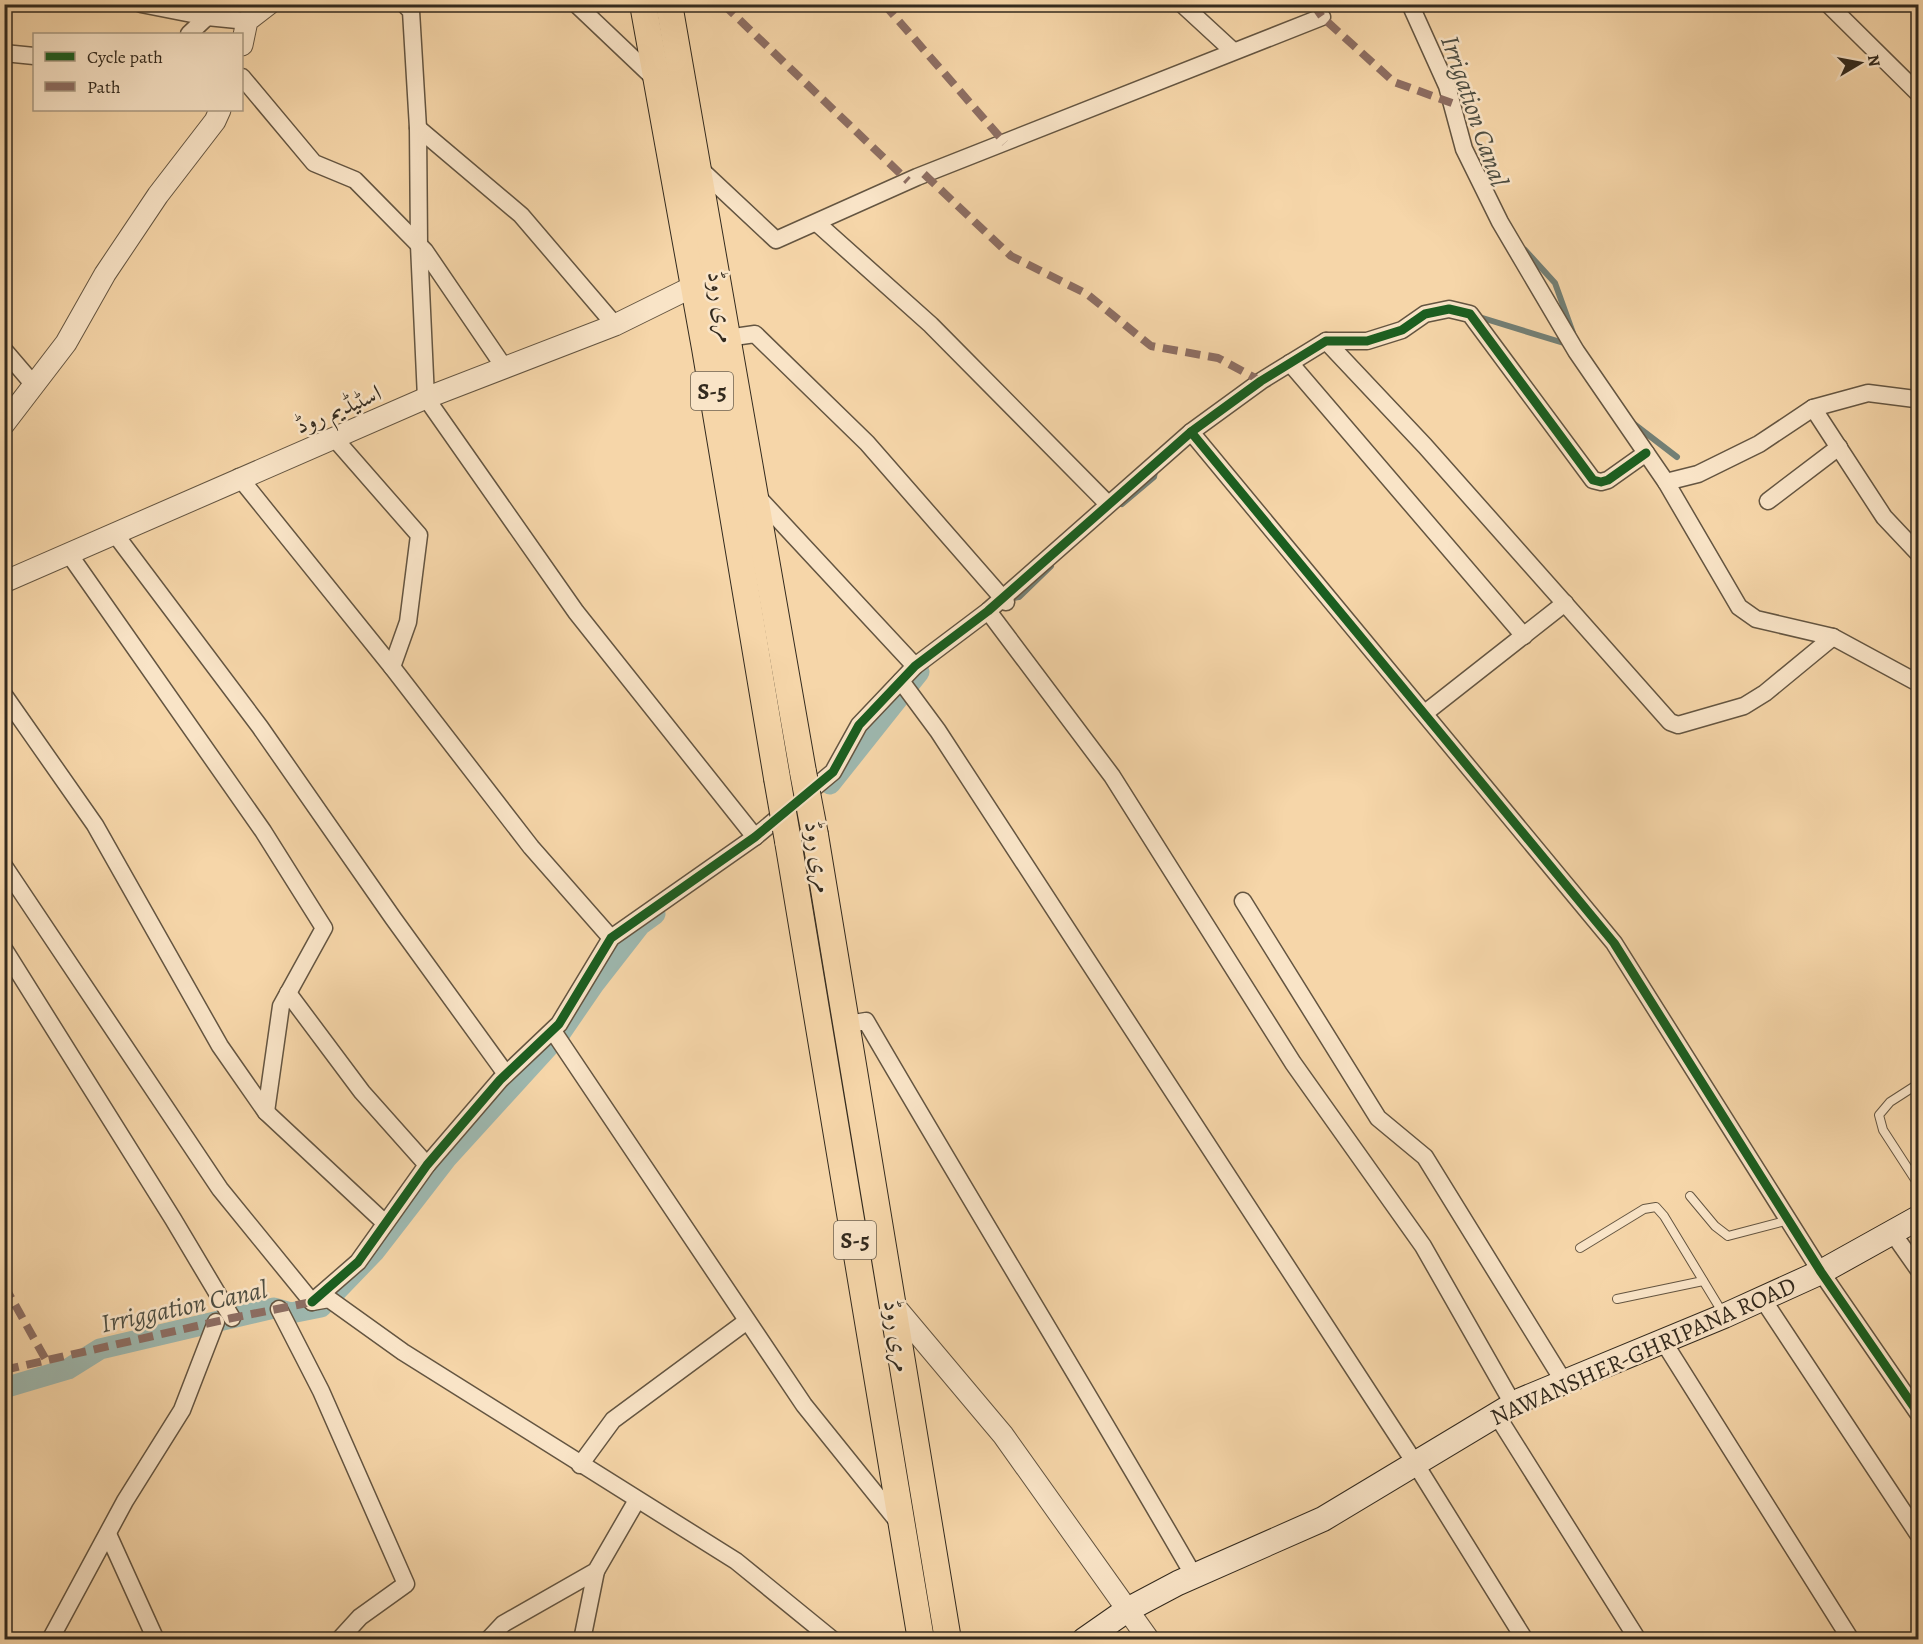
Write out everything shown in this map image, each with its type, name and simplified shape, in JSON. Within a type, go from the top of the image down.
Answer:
[{"type":"main road","name":"مری روڈ","points":[[643,4],[694,286],[744,481],[815,835],[948,1640]]},
{"type":"main road","name":"مری روڈ","points":[[669,4],[727,338],[777,778],[921,1640]]},
{"type":"main road","points":[[651,51],[676,47]]},
{"type":"main road","name":"NAWANSHER-GHRIPANA ROAD","points":[[1084,1640],[1127,1610],[1194,1576],[1323,1519],[1504,1409],[1724,1316],[1821,1272],[1918,1218]]},
{"type":"street","points":[[141,4],[208,11],[247,21]]},
{"type":"street","points":[[243,40],[247,21],[269,4]]},
{"type":"street","points":[[404,4],[411,11],[418,128],[419,245],[426,398],[576,612],[755,837]]},
{"type":"street","points":[[576,4],[655,79]]},
{"type":"street","points":[[1182,4],[1233,51]]},
{"type":"street","points":[[1410,4],[1448,86],[1464,149],[1500,222],[1576,351],[1666,482],[1739,607],[1756,619],[1833,637],[1918,683]]},
{"type":"street","points":[[1828,4],[1918,93]]},
{"type":"street","points":[[190,33],[208,11]]},
{"type":"street","points":[[698,167],[776,240],[818,224],[917,177],[1193,70],[1233,51],[1322,17]]},
{"type":"street","points":[[4,53],[33,56]]},
{"type":"street","points":[[243,78],[314,163],[355,180],[419,245],[504,367]]},
{"type":"street","points":[[4,424],[66,343],[105,274],[158,195],[215,121],[220,111]]},
{"type":"street","points":[[418,128],[520,215],[615,325]]},
{"type":"street","points":[[818,224],[931,325],[1108,504]]},
{"type":"street","name":"اسٹیڈیم روڈ","points":[[4,582],[239,477],[335,439],[426,398],[615,325],[694,286]]},
{"type":"street","points":[[312,1302],[358,1262],[427,1165],[506,1074],[559,1024],[611,938],[755,837],[833,772],[859,726],[915,666],[1004,600],[1108,504],[1191,432],[1290,363],[1326,341],[1367,341],[1402,330],[1425,314],[1449,309],[1470,314],[1593,480],[1601,482],[1608,480],[1646,453]]},
{"type":"street","points":[[727,338],[755,334],[867,443],[1004,600]]},
{"type":"street","points":[[1326,341],[1425,446],[1670,722],[1678,725],[1744,706],[1765,693],[1833,637]]},
{"type":"street","points":[[4,350],[34,385]]},
{"type":"street","points":[[1290,363],[1524,636]]},
{"type":"street","points":[[1666,482],[1698,474],[1759,444],[1813,408],[1868,393],[1915,399],[1918,396]]},
{"type":"street","points":[[1813,408],[1884,517],[1918,553]]},
{"type":"street","points":[[1191,432],[1614,943],[1821,1272],[1918,1413]]},
{"type":"street","points":[[335,439],[419,536],[408,622],[392,667]]},
{"type":"street","points":[[1768,501],[1839,447]]},
{"type":"street","points":[[239,477],[392,667],[531,847],[611,938]]},
{"type":"street","points":[[744,481],[915,666]]},
{"type":"street","points":[[115,534],[260,727],[393,918],[506,1074]]},
{"type":"street","points":[[69,554],[263,831],[324,928],[280,1006],[266,1112]]},
{"type":"street","points":[[1425,713],[1565,603]]},
{"type":"street","points":[[988,611],[1112,776],[1293,1063],[1423,1246],[1504,1409],[1638,1640]]},
{"type":"street","points":[[901,681],[938,731],[1415,1463],[1525,1640]]},
{"type":"street","points":[[4,695],[95,825],[220,1046],[266,1112],[386,1223]]},
{"type":"street","points":[[4,866],[220,1189],[312,1302]]},
{"type":"street","points":[[1244,901],[1378,1118],[1425,1157],[1564,1382]]},
{"type":"street","points":[[4,950],[173,1218],[224,1320],[182,1410],[108,1534],[50,1640]]},
{"type":"street","points":[[288,993],[362,1092],[427,1165]]},
{"type":"street","points":[[848,1024],[866,1021],[974,1208],[1096,1406],[1194,1576]]},
{"type":"street","points":[[553,1031],[804,1405],[903,1528]]},
{"type":"street","points":[[1892,1232],[1918,1269]]},
{"type":"street","points":[[1762,1298],[1918,1534]]},
{"type":"street","points":[[312,1302],[329,1299],[403,1352],[736,1561],[833,1640]]},
{"type":"street","points":[[892,1303],[1003,1435],[1149,1640]]},
{"type":"street","points":[[279,1310],[321,1391],[406,1584],[360,1617],[339,1640]]},
{"type":"street","points":[[580,1465],[613,1420],[747,1321]]},
{"type":"street","points":[[1663,1341],[1851,1640]]},
{"type":"street","points":[[582,1640],[596,1571],[637,1500]]},
{"type":"street","points":[[108,1534],[156,1640]]},
{"type":"street","points":[[488,1640],[503,1624],[596,1571]]},
{"type":"lane","points":[[1918,1084],[1890,1102],[1879,1115],[1883,1130],[1918,1184]]},
{"type":"lane","points":[[1690,1196],[1715,1226],[1728,1236],[1789,1220]]},
{"type":"lane","points":[[1580,1248],[1644,1209],[1656,1208],[1664,1216],[1724,1316]]},
{"type":"lane","points":[[1617,1299],[1703,1281]]},
{"type":"waterway","name":"Irrigation Canal","points":[[1525,250],[1555,283],[1573,333]]},
{"type":"waterway","name":"Irrigation Canal","points":[[1476,316],[1567,344]]},
{"type":"waterway","name":"Irrigation Canal","points":[[1634,424],[1677,457]]},
{"type":"waterway","name":"Irrigation Canal","points":[[1122,504],[1154,477],[1156,467]]},
{"type":"waterway","name":"Irrigation Canal","points":[[1008,599],[1019,597],[1051,566]]},
{"type":"waterway","name":"Irriggation Canal","points":[[830,784],[919,672]]},
{"type":"waterway","name":"Irriggation Canal","points":[[4,1388],[68,1369],[100,1349],[274,1308],[291,1313],[321,1307],[374,1252],[446,1159],[559,1035],[594,984],[640,925],[655,914]]},
{"type":"marked path","points":[[723,4],[908,181]]},
{"type":"marked path","points":[[884,4],[1005,143]]},
{"type":"marked path","points":[[1313,4],[1322,17],[1394,82],[1452,103]]},
{"type":"marked path","points":[[924,174],[1011,256],[1087,294],[1151,346],[1218,358],[1261,381]]},
{"type":"marked path","points":[[4,1285],[46,1360]]},
{"type":"marked path","points":[[4,1370],[312,1302]]},
{"type":"cycle path","points":[[312,1302],[358,1262],[427,1165],[500,1080],[559,1024],[611,938],[755,837],[833,772],[859,725],[915,666],[988,611],[1191,432],[1261,381],[1326,341],[1367,341],[1402,330],[1425,314],[1449,309],[1470,314],[1593,480],[1601,482],[1608,480],[1646,453]]},
{"type":"cycle path","points":[[1191,432],[1614,943],[1821,1272],[1918,1413]]}]
